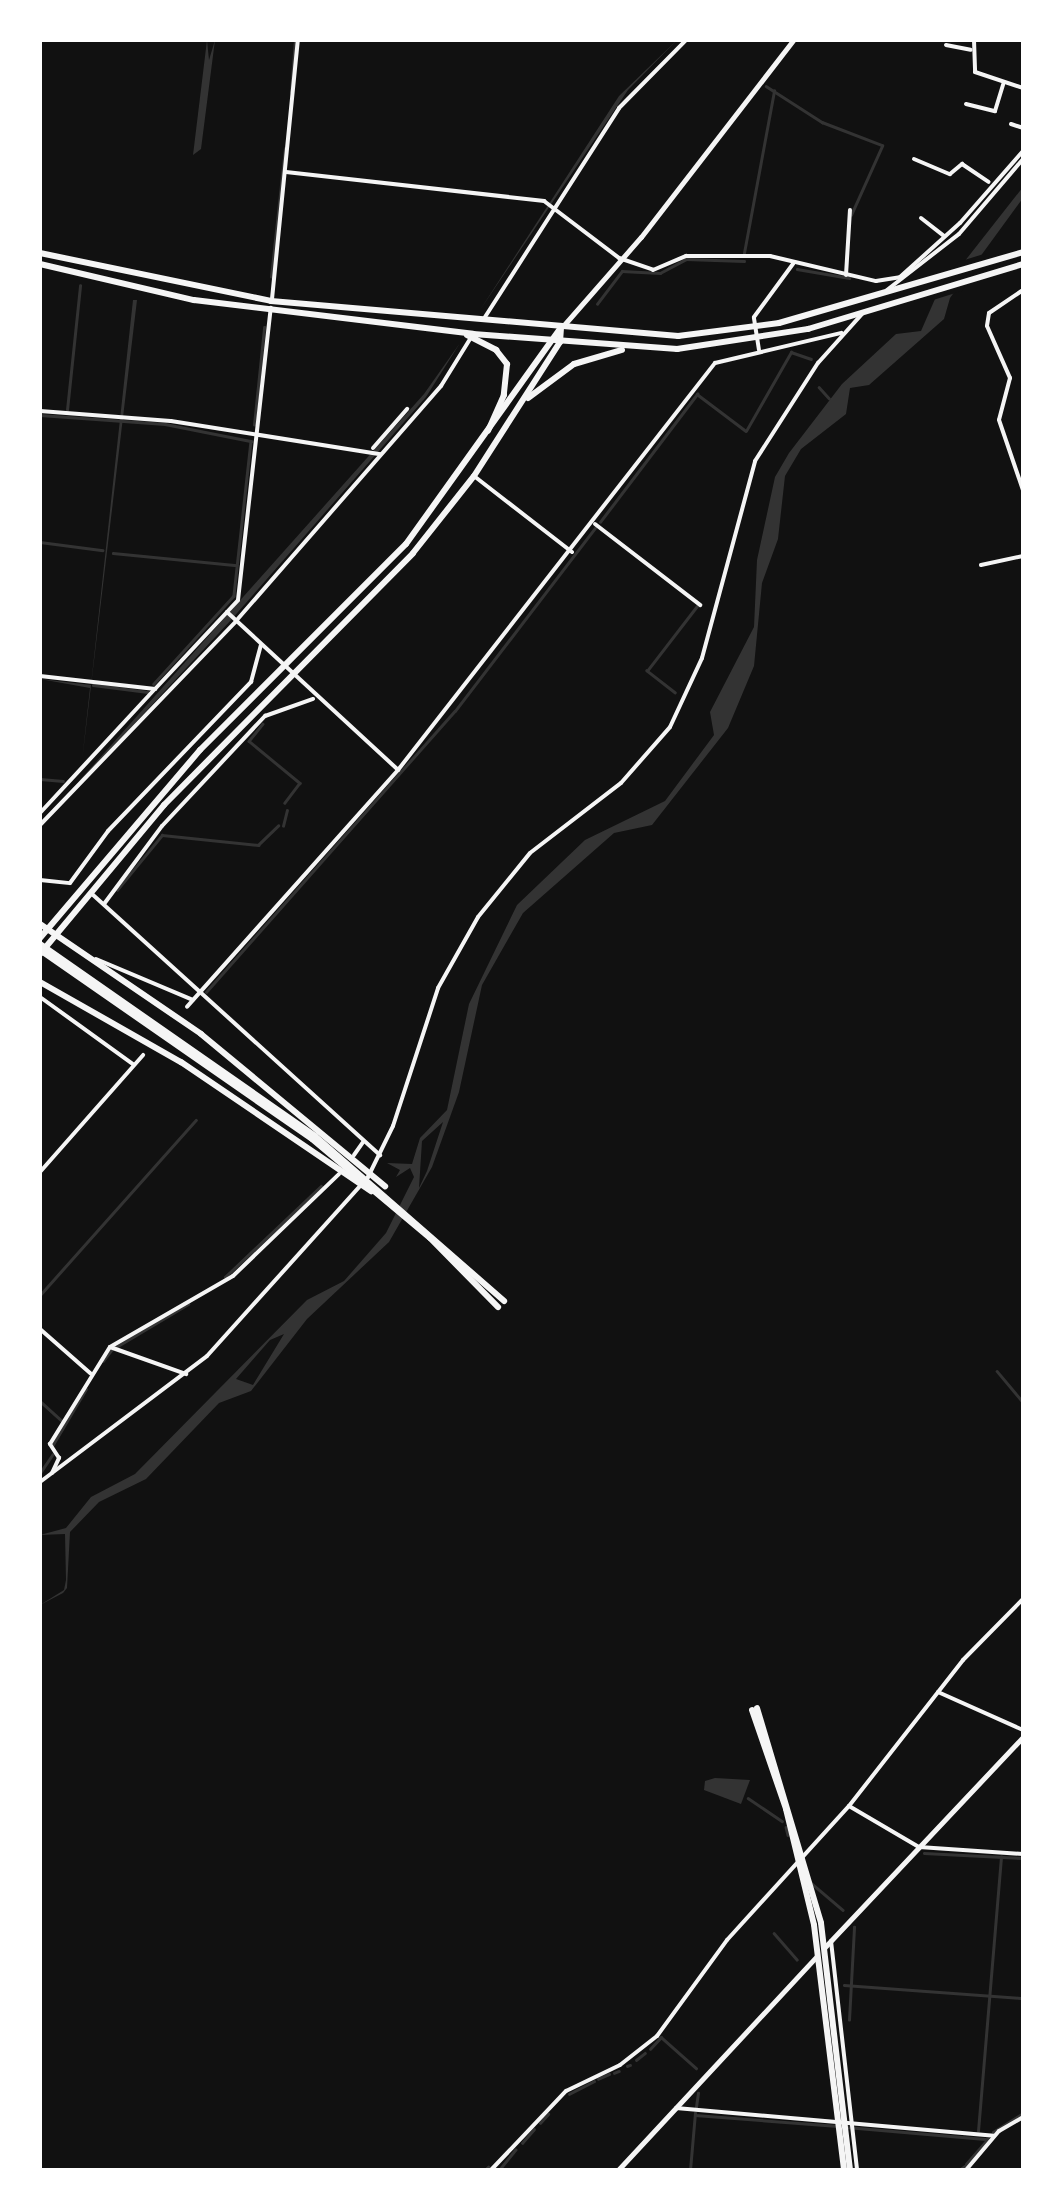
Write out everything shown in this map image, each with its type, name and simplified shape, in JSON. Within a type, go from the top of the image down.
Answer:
[{"type":"main road","points":[[40,946],[44,926],[406,544],[481,446],[548,340],[620,258],[793,40]]},
{"type":"main road","points":[[40,253],[271,306],[691,335],[779,323],[1023,252]]},
{"type":"main road","points":[[40,264],[127,288],[462,332],[633,349],[694,348],[808,329],[1023,264]]},
{"type":"main road","points":[[40,946],[56,935],[164,805],[287,670],[389,581],[474,476],[560,342],[561,328]]},
{"type":"main road","points":[[462,332],[502,354],[508,371],[481,446]]},
{"type":"main road","points":[[521,405],[574,364],[633,349]]},
{"type":"main road","points":[[44,926],[201,1034],[262,1094],[450,1252],[501,1304]]},
{"type":"main road","points":[[40,946],[262,1094],[410,1217]]},
{"type":"main road","points":[[40,982],[252,1108],[410,1217]]},
{"type":"main road","points":[[754,1710],[771,1754],[821,1923],[850,2170]]},
{"type":"main road","points":[[618,2170],[1023,1733]]},
{"type":"street","points":[[40,813],[238,600],[298,40]]},
{"type":"street","points":[[483,321],[552,206],[635,88],[686,40]]},
{"type":"street","points":[[974,40],[976,72],[1023,88]]},
{"type":"street","points":[[946,44],[972,50]]},
{"type":"street","points":[[966,104],[995,111],[1003,84]]},
{"type":"street","points":[[1011,124],[1023,128]]},
{"type":"street","points":[[40,1482],[186,1374],[311,1247],[380,1155],[438,988],[478,917],[530,853],[621,783],[670,727],[710,634],[755,461],[844,332],[944,236],[1023,151]]},
{"type":"street","points":[[286,172],[552,206],[620,258],[654,270],[694,256],[770,256],[876,281],[900,277],[959,234],[1023,158]]},
{"type":"street","points":[[914,160],[950,174],[962,164],[991,183]]},
{"type":"street","points":[[846,275],[850,210]]},
{"type":"street","points":[[921,218],[944,236]]},
{"type":"street","points":[[759,350],[754,317],[794,264]]},
{"type":"street","points":[[1023,290],[1008,295],[987,322],[1010,378],[999,420],[1023,490]]},
{"type":"street","points":[[186,1007],[398,770],[595,524],[716,363],[844,332]]},
{"type":"street","points":[[40,826],[236,621],[441,386],[471,337]]},
{"type":"street","points":[[372,448],[408,409]]},
{"type":"street","points":[[40,411],[372,448],[380,454]]},
{"type":"street","points":[[474,476],[572,552]]},
{"type":"street","points":[[595,524],[700,605]]},
{"type":"street","points":[[981,565],[1023,556]]},
{"type":"street","points":[[227,612],[314,698],[398,770]]},
{"type":"street","points":[[70,882],[108,830],[251,682],[261,645]]},
{"type":"street","points":[[40,676],[155,689]]},
{"type":"street","points":[[104,904],[185,799],[265,716],[314,698]]},
{"type":"street","points":[[40,880],[70,882],[81,888]]},
{"type":"street","points":[[90,893],[380,1155]]},
{"type":"street","points":[[83,954],[194,1000]]},
{"type":"street","points":[[40,997],[134,1065]]},
{"type":"street","points":[[40,1172],[143,1055]]},
{"type":"street","points":[[354,1155],[362,1142]]},
{"type":"street","points":[[51,1476],[59,1458],[50,1444],[90,1373],[110,1347],[234,1276],[339,1174]]},
{"type":"street","points":[[40,1329],[90,1373]]},
{"type":"street","points":[[110,1347],[186,1374]]},
{"type":"street","points":[[491,2170],[566,2091],[620,2066],[657,2036],[726,1940],[848,1806],[938,1692],[1023,1599]]},
{"type":"street","points":[[938,1692],[1023,1733]]},
{"type":"street","points":[[848,1806],[919,1847],[1023,1854]]},
{"type":"street","points":[[831,1940],[854,2124],[850,2170]]},
{"type":"street","points":[[676,2108],[994,2136]]},
{"type":"street","points":[[966,2170],[994,2136],[1023,2117]]},
{"type":"shaded area","points":[[207,40],[209,60],[215,40],[201,149],[193,155]]},
{"type":"shaded area","points":[[677,40],[628,90],[480,310],[619,96]]},
{"type":"shaded area","points":[[1023,187],[1023,198],[950,298],[944,319],[869,385],[850,388],[846,414],[801,449],[785,476],[778,539],[762,583],[754,666],[728,728],[652,825],[614,833],[523,913],[482,985],[459,1092],[432,1167],[389,1242],[307,1319],[251,1391],[219,1403],[146,1479],[99,1502],[70,1532],[67,1588],[63,1593],[40,1605],[64,1590],[66,1580],[65,1534],[40,1535],[66,1528],[91,1497],[135,1474],[307,1300],[344,1281],[386,1233],[414,1177],[410,1168],[396,1177],[400,1170],[387,1163],[412,1164],[420,1138],[447,1110],[469,1004],[517,905],[585,840],[665,801],[714,735],[710,712],[754,627],[757,560],[775,477],[842,384],[896,334],[921,331],[935,299]],"holes":[[[443,1122],[427,1171],[419,1188],[422,1141]],[[284,1334],[253,1385],[236,1379],[270,1340]]]},
{"type":"shaded area","points":[[133,300],[137,300],[82,761],[90,688],[40,679],[91,685]]},
{"type":"shaded area","points":[[460,343],[426,397],[231,620],[40,825],[424,394]]},
{"type":"shaded area","points":[[750,1780],[741,1804],[704,1790],[705,1781]]},
{"type":"pier","points":[[987,253],[962,291],[930,301],[958,262]]},
{"type":"waterway","points":[[291,92],[295,40]]},
{"type":"waterway","points":[[766,86],[822,122],[882,145]]},
{"type":"waterway","points":[[744,253],[774,91]]},
{"type":"waterway","points":[[851,215],[882,146]]},
{"type":"waterway","points":[[271,277],[285,149]]},
{"type":"waterway","points":[[597,304],[622,271],[660,273],[686,259],[744,261]]},
{"type":"waterway","points":[[797,269],[849,278]]},
{"type":"waterway","points":[[67,410],[80,286]]},
{"type":"waterway","points":[[254,425],[264,328]]},
{"type":"waterway","points":[[600,522],[697,394],[746,431],[791,352],[811,359]]},
{"type":"waterway","points":[[819,387],[829,398]]},
{"type":"waterway","points":[[40,415],[165,424],[251,441],[234,596],[154,684]]},
{"type":"waterway","points":[[206,992],[455,711],[595,528]]},
{"type":"waterway","points":[[40,542],[102,550]]},
{"type":"waterway","points":[[113,553],[236,565]]},
{"type":"waterway","points":[[675,693],[647,671],[697,606]]},
{"type":"waterway","points":[[93,685],[148,692]]},
{"type":"waterway","points":[[263,724],[249,741],[300,783],[285,803]]},
{"type":"waterway","points":[[40,779],[63,781]]},
{"type":"waterway","points":[[283,826],[287,810]]},
{"type":"waterway","points":[[117,890],[162,835],[258,845],[278,826]]},
{"type":"waterway","points":[[40,1295],[196,1120]]},
{"type":"waterway","points":[[225,1277],[321,1186]]},
{"type":"waterway","points":[[116,1347],[188,1304]]},
{"type":"waterway","points":[[103,1361],[112,1349]]},
{"type":"waterway","points":[[997,1371],[1023,1402]]},
{"type":"waterway","points":[[52,1446],[86,1389]]},
{"type":"waterway","points":[[40,1401],[62,1421]]},
{"type":"waterway","points":[[40,1473],[52,1455]]},
{"type":"waterway","points":[[748,1798],[782,1821]]},
{"type":"waterway","points":[[786,1827],[788,1835]]},
{"type":"waterway","points":[[924,1853],[1023,1858]]},
{"type":"waterway","points":[[978,2131],[1001,1857]]},
{"type":"waterway","points":[[810,1882],[843,1910]]},
{"type":"waterway","points":[[849,2020],[854,1927]]},
{"type":"waterway","points":[[774,1933],[797,1959]]},
{"type":"waterway","points":[[844,1985],[1023,1998]]},
{"type":"waterway","points":[[650,2049],[661,2037],[696,2068]]},
{"type":"waterway","points":[[636,2060],[645,2053]]},
{"type":"waterway","points":[[614,2073],[619,2071]]},
{"type":"waterway","points":[[598,2079],[609,2074]]},
{"type":"waterway","points":[[569,2094],[594,2081]]},
{"type":"waterway","points":[[696,2107],[698,2093]]},
{"type":"waterway","points":[[690,2170],[695,2113]]},
{"type":"waterway","points":[[993,2132],[1023,2113]]},
{"type":"waterway","points":[[540,2123],[548,2114]]},
{"type":"waterway","points":[[695,2115],[838,2126]]},
{"type":"waterway","points":[[846,2127],[987,2139]]},
{"type":"waterway","points":[[522,2143],[534,2129]]},
{"type":"waterway","points":[[966,2164],[988,2139]]},
{"type":"waterway","points":[[499,2170],[515,2150]]},
{"type":"waterway","points":[[959,2170],[965,2166]]}]
